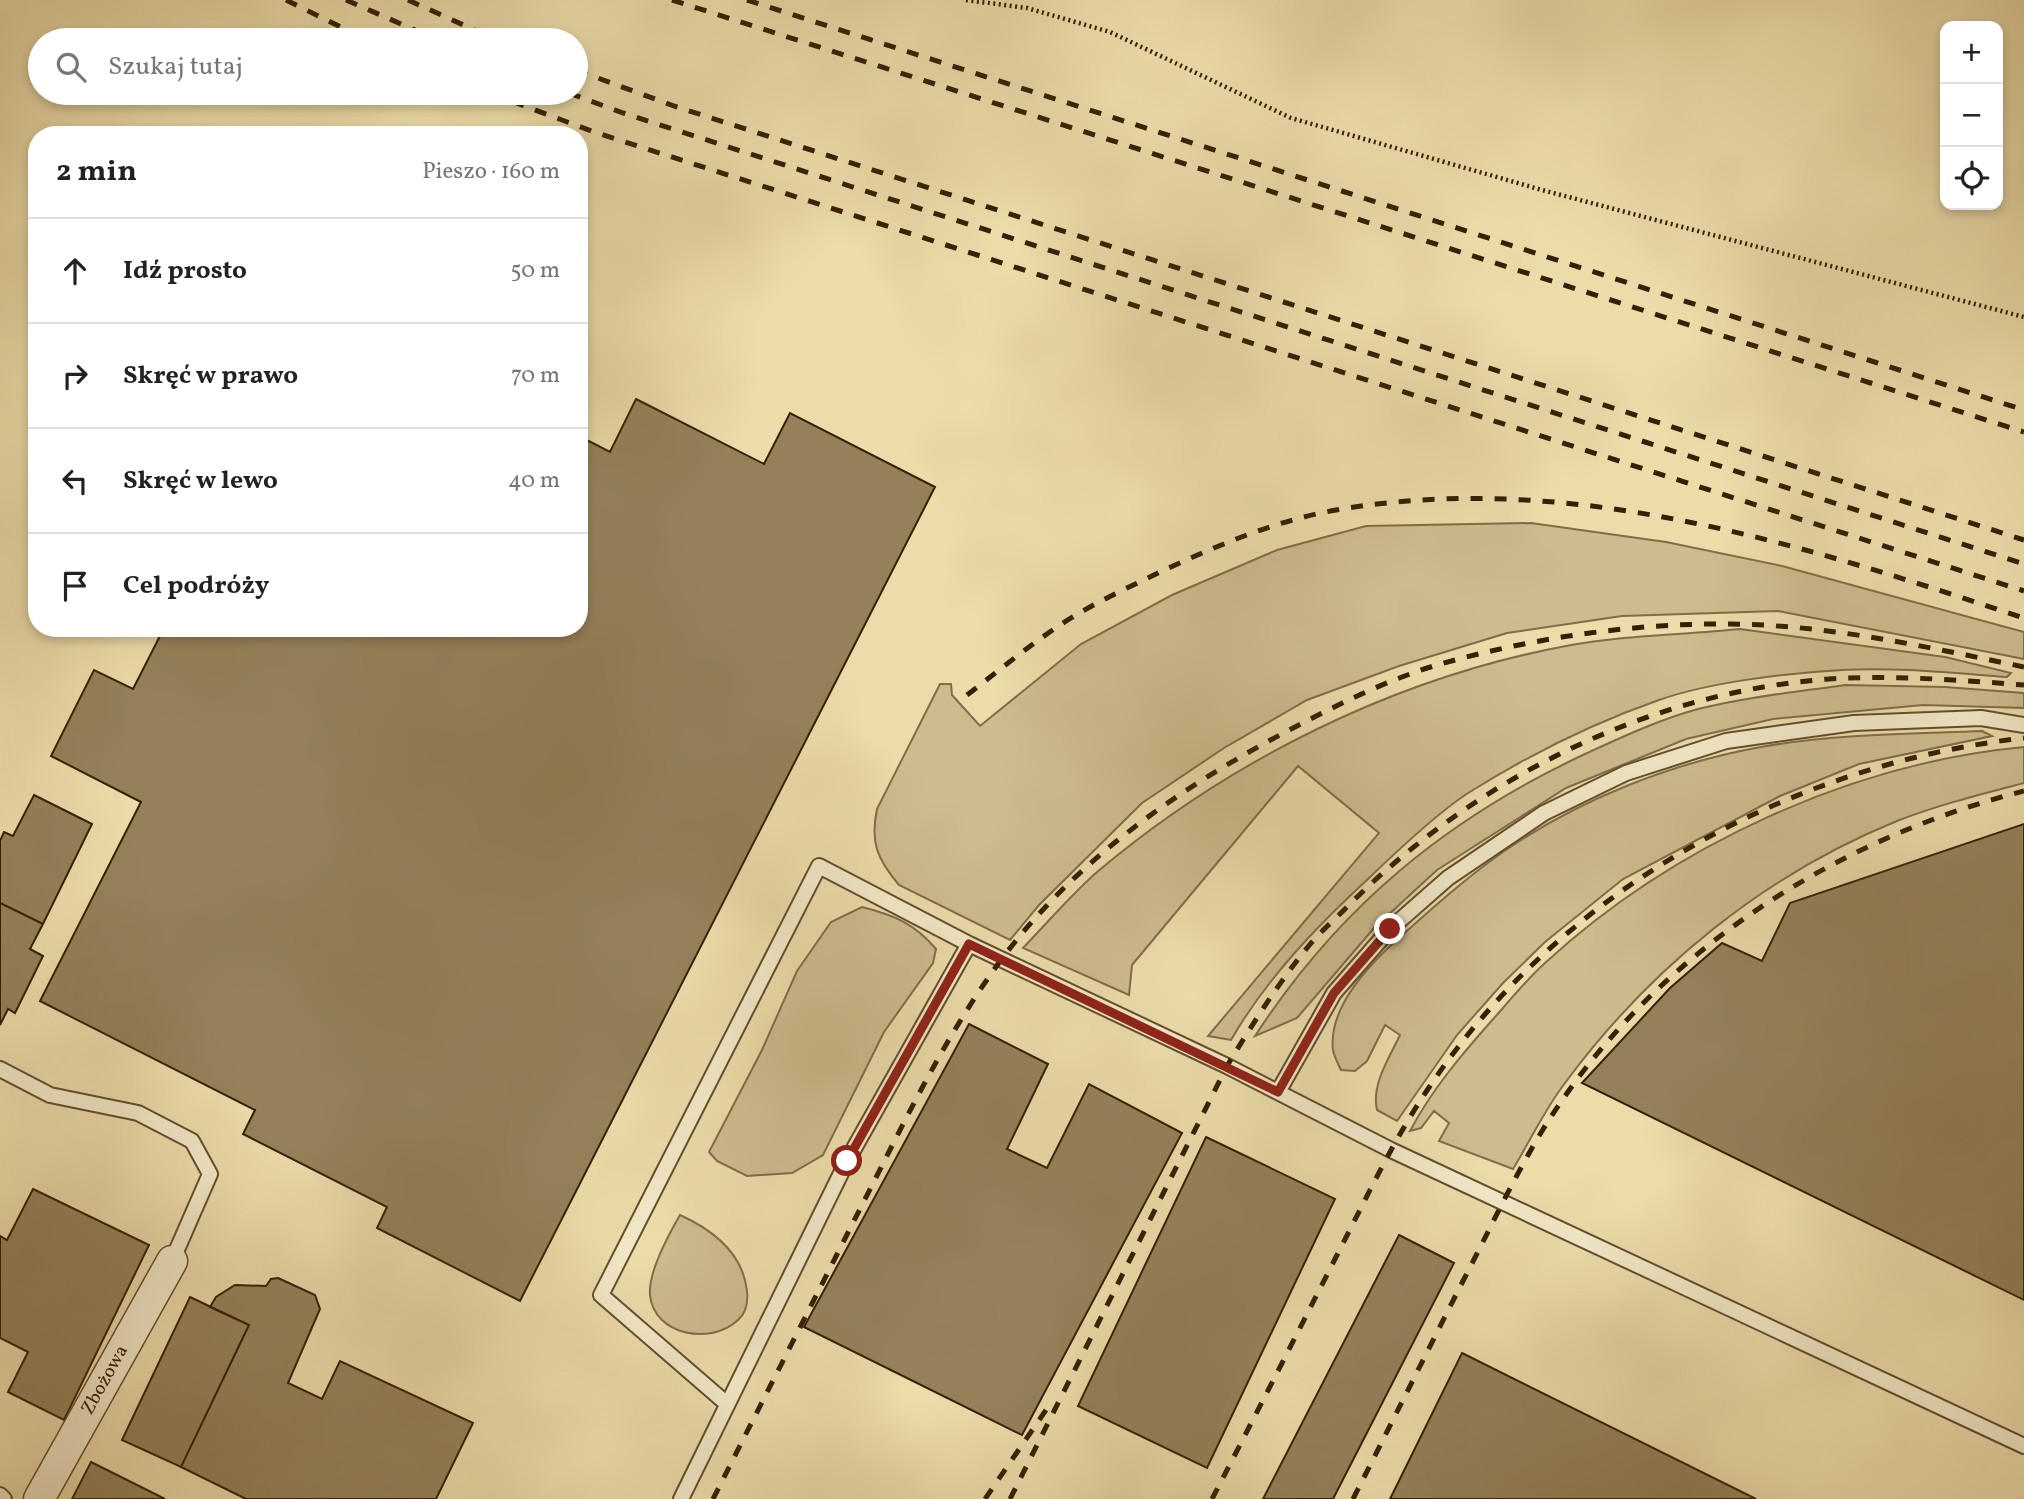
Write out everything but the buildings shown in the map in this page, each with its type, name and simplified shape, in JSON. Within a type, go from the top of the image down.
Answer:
[{"type":"street","name":"Zbożowa","points":[[39,1499],[172,1261]]},
{"type":"lane","points":[[1278,1092],[1334,993],[1390,929],[1448,878],[1544,813],[1626,773],[1727,741],[1854,723],[1981,718],[2024,725]]},
{"type":"lane","points":[[727,1404],[601,1295],[819,866],[969,944],[1278,1092],[1391,1150],[2024,1446]]},
{"type":"lane","points":[[681,1499],[847,1161],[969,944]]},
{"type":"lane","points":[[0,1069],[50,1095],[138,1113],[192,1141],[210,1174],[172,1261]]},
{"type":"lane","points":[[0,1495],[4,1499]]},
{"type":"path","points":[[966,0],[1027,8],[1110,32],[1291,118],[1542,190],[2024,317]]},
{"type":"shaded area","points":[[1531,523],[1666,542],[1782,566],[2024,632],[2024,659],[1778,611],[1622,616],[1507,633],[1399,666],[1307,700],[1224,748],[1142,803],[1039,905],[1010,940],[899,885],[885,867],[875,841],[877,809],[940,684],[951,684],[952,695],[980,726],[1081,644],[1172,595],[1277,550],[1366,526]]},
{"type":"shaded area","points":[[1740,629],[1945,657],[2011,673],[2007,677],[1863,669],[1749,679],[1659,700],[1564,740],[1460,798],[1405,844],[1330,915],[1294,954],[1260,996],[1231,1040],[1208,1036],[1379,833],[1298,766],[1132,965],[1129,995],[1023,948],[1097,872],[1148,831],[1202,794],[1317,729],[1439,679],[1502,660],[1587,642]]},
{"type":"shaded area","points":[[1845,685],[1945,687],[2024,693],[2024,708],[1923,705],[1773,719],[1686,739],[1566,788],[1437,870],[1374,928],[1297,1018],[1255,1036],[1322,947],[1399,871],[1487,807],[1534,779],[1640,729],[1698,709]]},
{"type":"shaded area","points":[[1982,731],[1992,736],[1859,764],[1780,796],[1623,879],[1545,942],[1503,983],[1457,1035],[1397,1121],[1377,1110],[1376,1100],[1382,1071],[1400,1035],[1385,1025],[1367,1061],[1355,1071],[1341,1070],[1333,1050],[1337,1017],[1365,972],[1401,936],[1477,872],[1503,852],[1562,816],[1626,786],[1660,774],[1693,763],[1761,747],[1843,737]]},
{"type":"shaded area","points":[[2024,747],[2024,783],[1913,815],[1848,843],[1756,897],[1713,929],[1634,1001],[1598,1041],[1544,1114],[1513,1169],[1439,1141],[1449,1123],[1434,1111],[1421,1128],[1410,1131],[1428,1101],[1471,1044],[1532,976],[1595,921],[1649,882],[1707,847],[1768,817],[1830,792],[1894,771],[1959,756]]},
{"type":"shaded area","points":[[862,907],[894,917],[920,933],[936,949],[933,963],[884,1032],[823,1155],[792,1173],[747,1176],[717,1161],[709,1152],[762,1050],[797,971],[831,922]]},
{"type":"shaded area","points":[[680,1215],[704,1228],[724,1244],[733,1254],[744,1277],[747,1299],[743,1314],[726,1328],[713,1333],[685,1332],[672,1327],[654,1309],[650,1295],[652,1276],[660,1254]]},
{"type":"railway","points":[[286,0],[343,28]]},
{"type":"railway","points":[[346,0],[410,28]]},
{"type":"railway","points":[[408,0],[470,28]]},
{"type":"railway","points":[[672,0],[2024,432]]},
{"type":"railway","points":[[747,0],[2024,410]]},
{"type":"railway","points":[[588,74],[674,106],[2024,540]]},
{"type":"railway","points":[[588,100],[2024,564]]},
{"type":"railway","points":[[522,105],[578,126]]},
{"type":"railway","points":[[588,130],[2024,591]]},
{"type":"railway","points":[[967,695],[1069,619],[1118,592],[1199,554],[1267,528],[1313,515],[1424,500],[1512,499],[1599,507],[1685,521],[1856,565],[2024,618]]},
{"type":"railway","points":[[713,1499],[911,1109],[944,1048],[981,989],[1031,923],[1063,889],[1134,828],[1211,775],[1310,719],[1400,678],[1473,655],[1545,640],[1619,629],[1693,624],[1804,628],[1878,638],[2024,667]]},
{"type":"railway","points":[[1010,1499],[1227,1066],[1275,991],[1316,937],[1397,861],[1451,819],[1508,782],[1568,750],[1631,723],[1696,702],[1762,687],[1829,679],[1902,678],[2024,685]]},
{"type":"railway","points":[[1212,1499],[1404,1127],[1430,1086],[1484,1016],[1546,952],[1615,896],[1689,848],[1768,808],[1851,776],[1937,752],[2024,738]]},
{"type":"railway","points":[[1353,1499],[1531,1149],[1585,1069],[1635,1012],[1690,960],[1750,914],[1814,874],[1882,840],[1952,813],[2024,791]]},
{"type":"railway","points":[[985,1499],[1046,1410]]},
{"type":"route","points":[[847,1161],[969,944],[1278,1092],[1334,993],[1390,929]]}]
